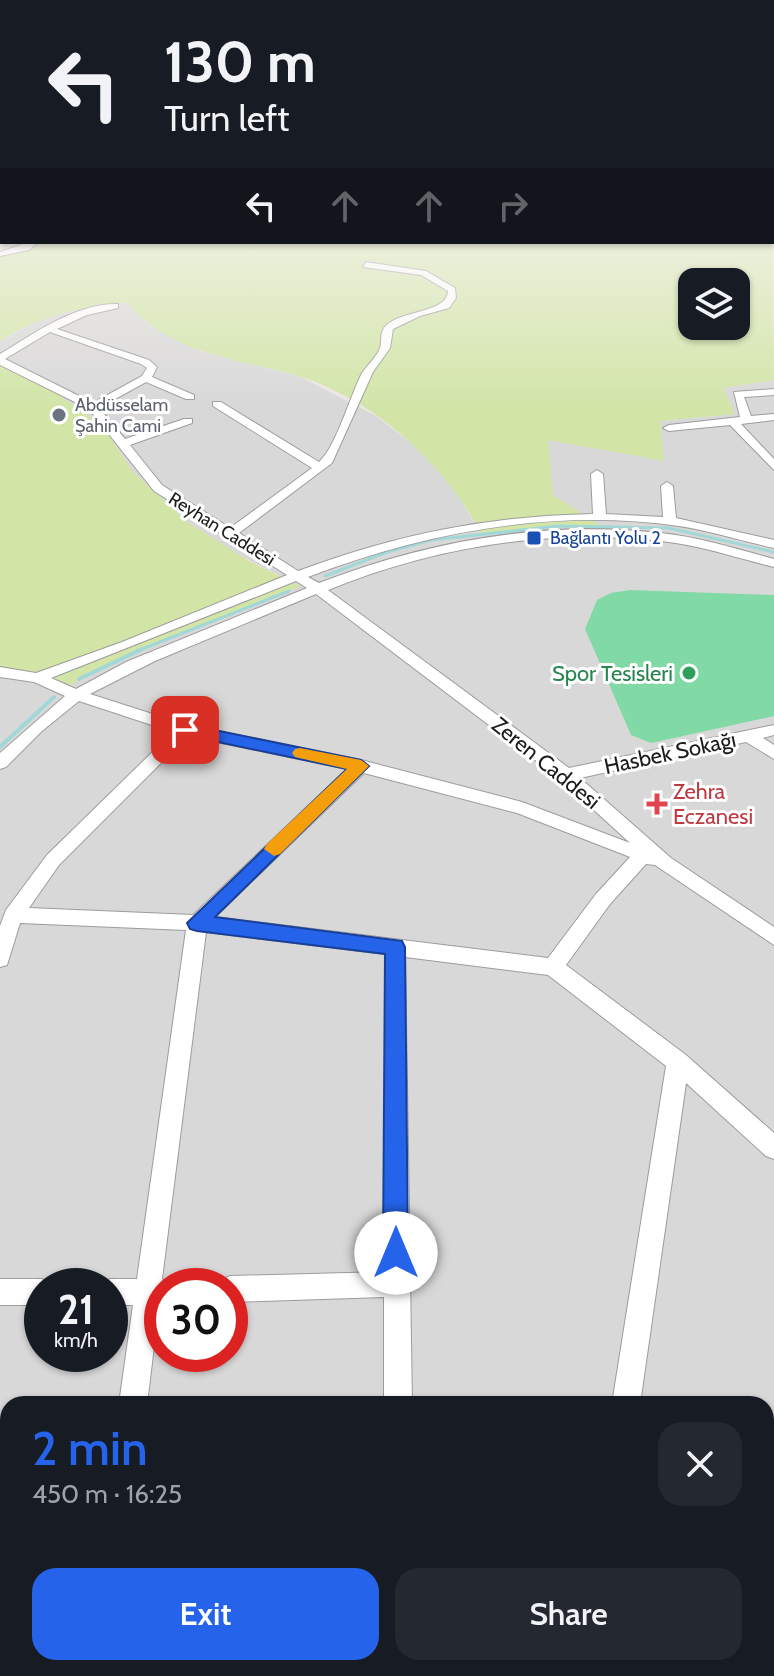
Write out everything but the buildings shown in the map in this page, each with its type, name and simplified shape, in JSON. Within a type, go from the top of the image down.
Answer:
[{"type":"street","points":[[230,534],[328,461],[368,372],[385,348],[386,332],[402,319],[446,306],[453,292],[423,273],[366,265]]},
{"type":"street","points":[[0,360],[49,329],[84,313],[115,306]]},
{"type":"street","points":[[49,329],[149,364],[152,371],[146,378],[93,407]]},
{"type":"street","name":"Reyhan Caddesi","points":[[0,360],[93,407],[158,488],[318,589]]},
{"type":"street","points":[[146,378],[190,397]]},
{"type":"street","points":[[747,421],[738,394],[774,392]]},
{"type":"street","points":[[217,404],[319,467]]},
{"type":"street","points":[[669,428],[774,417]]},
{"type":"street","points":[[122,444],[188,421]]},
{"type":"street","points":[[733,422],[773,464]]},
{"type":"street","points":[[597,474],[600,518]]},
{"type":"street","points":[[667,486],[670,521]]},
{"type":"street","points":[[37,678],[116,651],[380,547],[426,534],[536,521],[600,518],[670,521],[774,544]]},
{"type":"street","points":[[0,763],[21,741],[77,695],[121,671],[318,589],[412,555],[534,538],[660,537],[774,563]]},
{"type":"street","name":"Zeren Caddesi","points":[[318,589],[566,775],[664,863],[774,937]]},
{"type":"street","points":[[0,672],[37,678],[77,695],[185,730],[361,766],[522,808],[664,863]]},
{"type":"street","points":[[0,959],[13,915],[53,860],[185,730]]},
{"type":"street","name":"Hasbek Sokağı","points":[[566,775],[774,730]]},
{"type":"street","points":[[749,736],[774,753]]},
{"type":"street","points":[[157,1268],[197,923],[361,766]]},
{"type":"street","points":[[553,967],[603,899],[643,855]]},
{"type":"street","points":[[13,915],[197,923],[553,967],[678,1062],[774,1148]]},
{"type":"street","points":[[395,947],[398,1396]]},
{"type":"street","points":[[627,1396],[678,1062]]},
{"type":"street","points":[[248,1288],[396,1284]]},
{"type":"street","points":[[0,1292],[24,1292]]},
{"type":"street","points":[[134,1396],[144,1345]]},
{"type":"shaded area","points":[[126,302],[149,325],[202,352],[299,376],[376,416],[415,446],[437,468],[456,492],[480,533],[598,525],[553,496],[548,440],[664,461],[660,421],[734,414],[723,388],[774,380],[774,1396],[0,1396],[0,670],[67,687],[107,664],[300,586],[227,549],[187,522],[132,471],[104,427],[0,353],[0,341],[37,321],[79,309]]},
{"type":"green space","points":[[11,252],[773,252],[774,380],[723,388],[735,414],[660,421],[664,461],[548,440],[553,495],[600,525],[480,533],[466,508],[427,459],[379,417],[353,400],[298,376],[228,359],[184,344],[144,320],[126,302],[61,314],[30,325],[0,341],[0,256]]},
{"type":"green space","points":[[0,353],[104,427],[132,471],[187,522],[249,561],[301,586],[107,664],[67,687],[0,670]]},
{"type":"green space","name":"Spor Tesisleri","points":[[630,590],[774,595],[774,716],[651,743],[631,735],[585,629],[597,600],[611,593]]},
{"type":"waterway","points":[[325,576],[387,552],[431,540],[558,526],[669,528],[774,552]]},
{"type":"waterway","points":[[142,649],[289,591]]},
{"type":"waterway","points":[[79,679],[142,649]]},
{"type":"waterway","points":[[137,651],[142,649]]},
{"type":"waterway","points":[[0,747],[54,697]]},
{"type":"slow traffic","points":[[274,849],[361,766],[300,753]]},
{"type":"place","name":"Abdüsselam Şahin Cami","points":[[59,415]]},
{"type":"place","name":"Bağlantı Yolu 2","points":[[534,538]]},
{"type":"place","name":"Spor Tesisleri","points":[[689,673]]},
{"type":"place","name":"Zehra Eczanesi","points":[[657,804]]},
{"type":"route","points":[[185,730],[361,766],[197,923],[395,947],[396,1253]]}]
